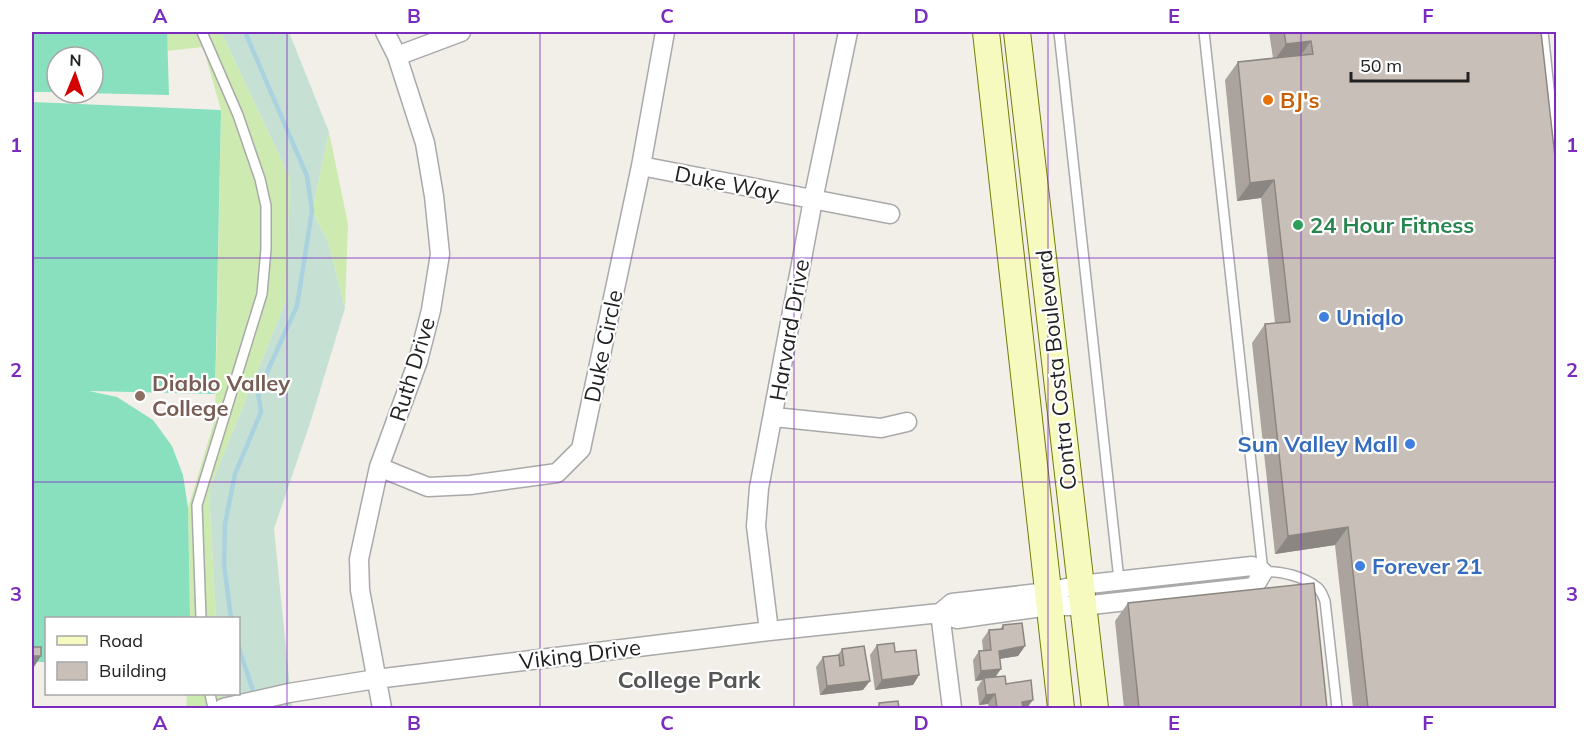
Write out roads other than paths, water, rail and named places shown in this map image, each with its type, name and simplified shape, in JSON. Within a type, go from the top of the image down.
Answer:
[{"type":"main road","name":"Contra Costa Boulevard","points":[[986,32],[1061,708]]},
{"type":"main road","name":"Contra Costa Boulevard","points":[[1017,32],[1095,708]]},
{"type":"street","name":"Ruth Drive","points":[[382,708],[360,590],[359,559],[379,467],[418,361],[431,310],[440,254],[434,196],[425,143],[397,56],[385,32]]},
{"type":"street","points":[[397,56],[461,32]]},
{"type":"street","name":"Duke Circle","points":[[379,467],[428,487],[470,485],[556,473],[581,449],[641,166],[665,32]]},
{"type":"street","name":"Harvard Drive","points":[[769,631],[756,526],[759,488],[813,200],[848,32]]},
{"type":"street","name":"Duke Way","points":[[641,166],[890,214]]},
{"type":"street","points":[[774,417],[881,428],[907,422]]},
{"type":"street","points":[[1252,566],[1263,572],[1254,587],[1081,596],[1119,580],[1252,566]]},
{"type":"street","name":"Viking Drive","points":[[223,708],[289,693],[376,679],[769,631],[940,613],[952,603],[1081,596]]},
{"type":"street","points":[[940,613],[951,708]]},
{"type":"lane","points":[[201,617],[197,505],[262,294],[267,249],[266,206],[260,179],[238,115],[202,32]]},
{"type":"lane","points":[[1059,32],[1119,580]]},
{"type":"lane","points":[[1204,32],[1263,572],[1275,570],[1310,583],[1320,590],[1325,601],[1337,708]]},
{"type":"lane","points":[[1542,32],[1557,154]]},
{"type":"waterway","points":[[231,617],[224,564],[225,524],[235,474],[261,412],[258,392],[297,306],[312,211],[307,176],[245,32]]},
{"type":"waterway","points":[[240,651],[255,697]]},
{"type":"place","name":"BJ's","points":[[1268,100]]},
{"type":"place","name":"24 Hour Fitness","points":[[1298,225]]},
{"type":"place","name":"Uniqlo","points":[[1324,317]]},
{"type":"place","name":"Diablo Valley College","points":[[140,396]]},
{"type":"place","name":"Sun Valley Mall","points":[[1410,444]]},
{"type":"place","name":"Forever 21","points":[[1360,566]]},
{"type":"district","name":"College Park","points":[[689,680]]}]
